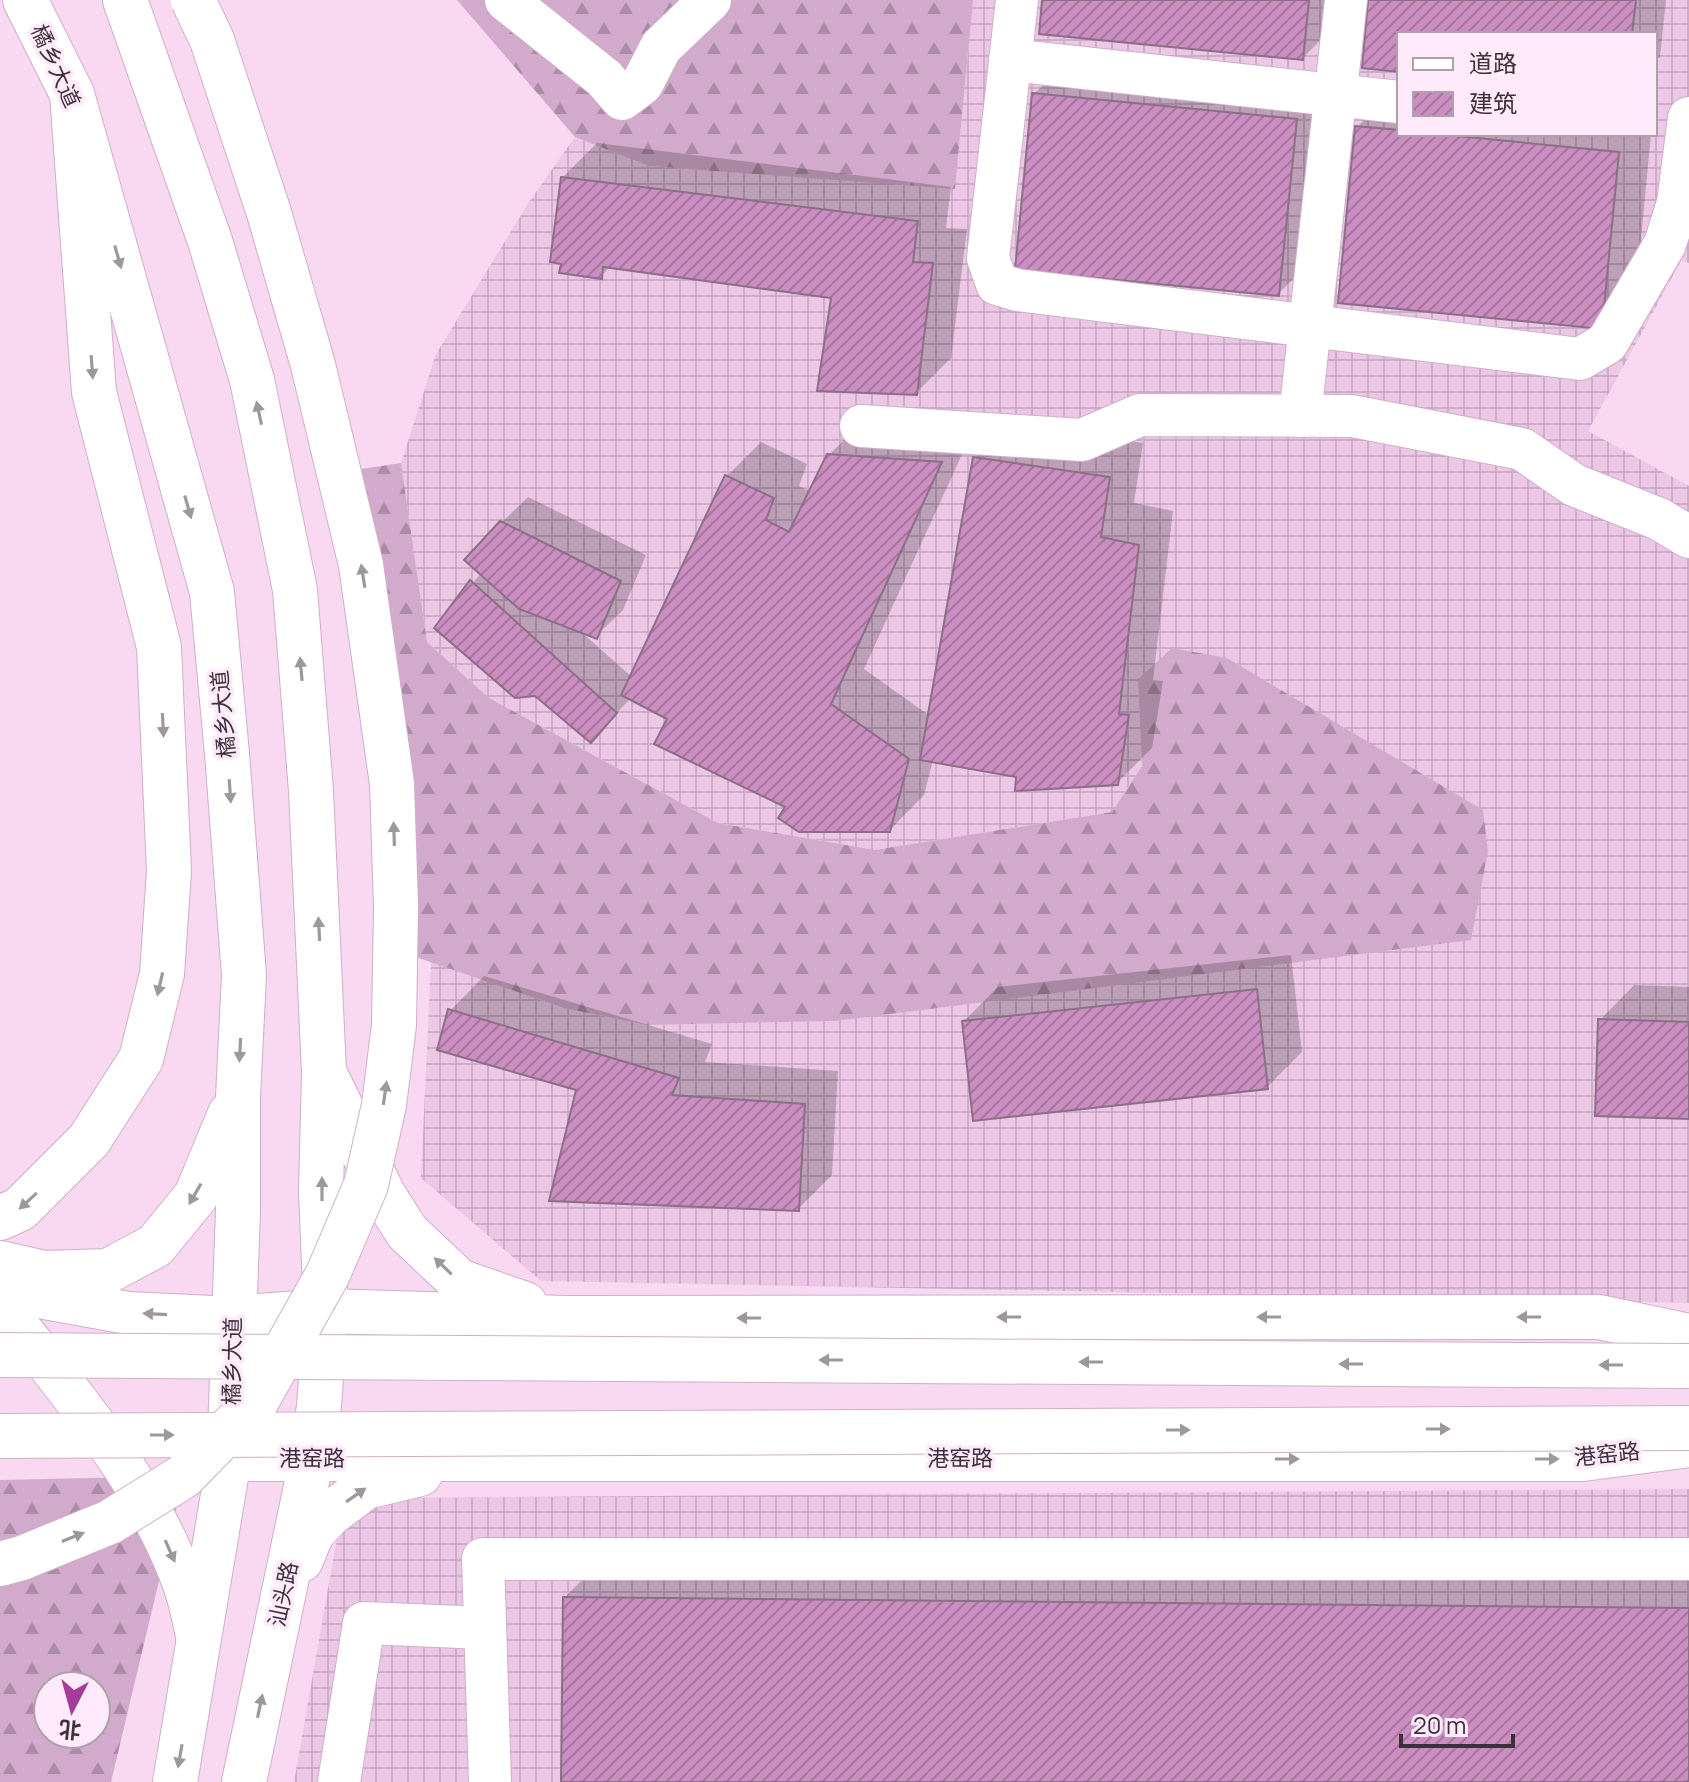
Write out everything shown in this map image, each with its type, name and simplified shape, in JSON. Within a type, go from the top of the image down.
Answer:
[{"type":"main road","name":"橘乡大道","points":[[25,0],[72,94],[212,592],[244,975],[229,1459]]},
{"type":"main road","points":[[125,0],[210,241],[252,380],[295,590],[313,821],[324,1072],[321,1191],[326,1311]]},
{"type":"main road","points":[[0,1564],[110,1522],[184,1476],[256,1402],[328,1274],[366,1185],[384,1105],[394,1025],[396,906],[392,784],[361,565],[313,365],[269,213],[212,40],[193,0]]},
{"type":"main road","points":[[0,1218],[20,1209],[89,1140],[141,1059],[162,974],[169,871],[159,647],[94,392],[72,94]]},
{"type":"main road","points":[[324,1072],[383,1194],[407,1232],[459,1281],[565,1318]]},
{"type":"main road","points":[[0,1263],[44,1273],[108,1271],[155,1246],[196,1196],[238,1097]]},
{"type":"main road","points":[[233,1318],[326,1311],[565,1318],[1599,1317],[1689,1336]]},
{"type":"main road","name":"汕头路","points":[[244,1782],[312,1458],[326,1311]]},
{"type":"main road","points":[[0,1355],[1689,1366]]},
{"type":"main road","points":[[0,1436],[1689,1428]]},
{"type":"main road","name":"港窑路","points":[[229,1459],[1583,1459],[1689,1445]]},
{"type":"main road","points":[[282,1602],[312,1533],[330,1514],[366,1487],[424,1473],[531,1458]]},
{"type":"main road","points":[[175,1782],[229,1459]]},
{"type":"street","points":[[506,0],[604,78],[622,99],[642,84],[661,47],[710,0]]},
{"type":"street","points":[[1017,0],[988,258],[997,284],[1017,290],[1580,359],[1607,343],[1665,244],[1678,203],[1689,118]]},
{"type":"street","points":[[1300,416],[1346,0]]},
{"type":"street","points":[[1010,60],[1397,102]]},
{"type":"street","points":[[861,426],[1082,440],[1140,415],[1352,416],[1522,449],[1574,485],[1659,519],[1689,537]]},
{"type":"street","points":[[0,1274],[45,1298],[128,1313],[233,1318]]},
{"type":"street","points":[[0,1303],[114,1449],[151,1510],[185,1585],[199,1644]]},
{"type":"street","points":[[490,1782],[483,1559],[1689,1559]]},
{"type":"street","points":[[339,1782],[364,1623],[485,1628]]},
{"type":"shaded area","points":[[973,0],[1689,0],[1689,263],[1681,261],[1588,431],[1689,486],[1689,1303],[541,1281],[421,1178],[431,962],[564,1008],[647,1025],[835,1021],[1488,851],[1483,811],[1227,658],[1138,679],[1142,766],[1112,812],[875,850],[718,823],[489,698],[427,642],[401,463],[436,354],[529,202],[575,137],[649,166],[955,188]]},
{"type":"shaded area","points":[[1689,1489],[1689,1782],[294,1782],[344,1498]]},
{"type":"green space","points":[[457,0],[973,0],[955,189],[649,166],[575,137]]},
{"type":"green space","points":[[401,463],[427,642],[489,698],[718,823],[875,850],[1112,812],[1142,766],[1138,679],[1172,648],[1227,658],[1483,810],[1488,851],[1471,940],[835,1021],[647,1025],[564,1008],[407,954],[355,470]]},
{"type":"green space","points":[[184,1476],[111,1782],[0,1782],[0,1480]]},
{"type":"building","points":[[1042,0],[1309,0],[1303,60],[1039,34]]},
{"type":"building","points":[[1368,0],[1636,0],[1632,32],[1397,32],[1397,72],[1362,68]]},
{"type":"building","points":[[1032,93],[1297,119],[1279,296],[1015,270]]},
{"type":"building","points":[[1355,126],[1397,130],[1397,136],[1456,136],[1619,152],[1602,329],[1338,303]]},
{"type":"building","points":[[561,177],[918,221],[913,262],[933,263],[917,395],[817,391],[831,298],[603,267],[602,279],[559,273],[561,264],[550,262]]},
{"type":"building","points":[[827,454],[942,462],[831,704],[909,759],[890,832],[799,832],[778,818],[785,807],[654,744],[667,719],[621,695],[725,475],[774,498],[766,520],[789,532]]},
{"type":"building","points":[[973,457],[1110,477],[1101,537],[1139,545],[1119,714],[1129,715],[1118,785],[1015,791],[1016,777],[920,760]]},
{"type":"building","points":[[500,521],[621,581],[597,639],[519,609],[464,560]]},
{"type":"building","points":[[470,580],[617,713],[591,743],[535,696],[515,698],[434,628]]},
{"type":"building","points":[[1257,989],[1268,1089],[973,1121],[962,1021]]},
{"type":"building","points":[[448,1009],[679,1078],[672,1095],[805,1104],[799,1211],[549,1201],[576,1090],[437,1050]]},
{"type":"building","points":[[1598,1019],[1689,1022],[1689,1119],[1595,1116]]},
{"type":"building","points":[[563,1597],[1689,1608],[1689,1782],[561,1782]]}]
